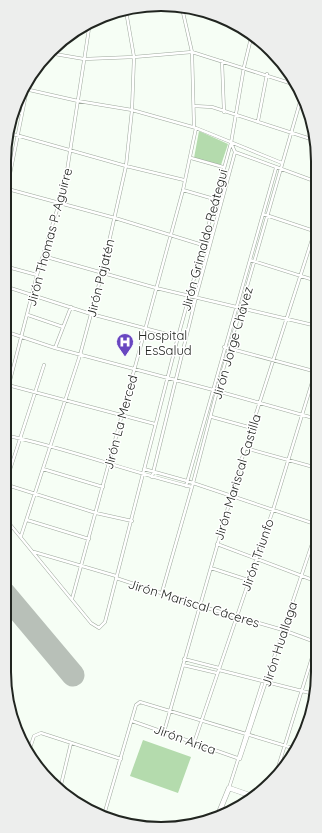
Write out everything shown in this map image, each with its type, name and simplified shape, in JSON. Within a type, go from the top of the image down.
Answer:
[{"type":"highway","points":[[219,810],[229,788],[247,795]]},
{"type":"street","name":"Jirón La Merced","points":[[72,599],[191,158],[195,127],[192,52],[183,12]]},
{"type":"street","name":"Jirón Pajatén","points":[[21,536],[80,354],[102,273],[126,166],[132,110],[134,57],[127,15]]},
{"type":"street","name":"Jirón Thomas P. Aguirre","points":[[11,377],[37,275],[60,205],[71,151],[89,29]]},
{"type":"street","name":"Jirón Grimaldo Reátegui","points":[[72,599],[91,623],[99,628],[105,622],[132,521],[167,377],[223,167],[231,143],[244,67],[250,41]]},
{"type":"street","points":[[56,54],[84,59],[134,57],[192,52],[244,67],[289,82]]},
{"type":"street","points":[[222,61],[224,112]]},
{"type":"street","points":[[258,121],[266,74]]},
{"type":"street","points":[[29,90],[78,101],[132,110],[195,127],[282,164]]},
{"type":"street","points":[[11,167],[24,100]]},
{"type":"street","name":"Jirón Jorge Chávez","points":[[162,592],[212,417],[217,391],[300,103]]},
{"type":"street","points":[[194,106],[212,107],[310,139]]},
{"type":"street","points":[[13,134],[126,166],[184,180]]},
{"type":"street","points":[[231,143],[235,152],[280,170],[311,180]]},
{"type":"street","name":"Jirón Grimaldo Reátegui","points":[[152,477],[196,297],[235,152]]},
{"type":"street","points":[[191,158],[223,167]]},
{"type":"street","name":"Jirón Jorge Chávez","points":[[186,486],[212,389],[276,168]]},
{"type":"street","points":[[11,190],[60,205],[115,218],[209,247]]},
{"type":"street","points":[[183,190],[221,201]]},
{"type":"street","points":[[263,214],[311,230]]},
{"type":"street","name":"Jirón Mariscal Castilla","points":[[164,732],[245,448],[260,404],[285,318],[311,245]]},
{"type":"street","points":[[43,256],[156,288],[311,324]]},
{"type":"street","points":[[250,260],[311,279]]},
{"type":"street","points":[[11,268],[37,275]]},
{"type":"street","points":[[11,288],[91,314],[178,337]]},
{"type":"street","points":[[56,348],[71,307]]},
{"type":"street","points":[[28,315],[63,327]]},
{"type":"street","points":[[11,333],[56,348],[212,389],[311,418]]},
{"type":"street","points":[[224,347],[311,371]]},
{"type":"street","points":[[11,464],[44,365]]},
{"type":"street","points":[[11,386],[155,424]]},
{"type":"street","name":"Jirón Triunfo","points":[[194,743],[248,580],[274,510],[311,389]]},
{"type":"street","points":[[212,417],[252,428]]},
{"type":"street","points":[[11,436],[192,487]]},
{"type":"street","points":[[245,448],[311,466]]},
{"type":"street","points":[[144,468],[154,470],[311,523]]},
{"type":"street","points":[[43,469],[103,487]]},
{"type":"street","points":[[11,486],[96,513],[132,521]]},
{"type":"street","points":[[27,520],[89,539]]},
{"type":"street","points":[[11,525],[72,599]]},
{"type":"street","points":[[217,544],[311,580]]},
{"type":"street","name":"Jirón Huallaga","points":[[229,788],[245,734],[283,630],[311,546]]},
{"type":"street","name":"Jirón Mariscal Cáceres","points":[[33,552],[82,566],[200,606],[283,630],[311,640]]},
{"type":"street","points":[[211,568],[248,580]]},
{"type":"street","points":[[184,659],[218,670],[310,693]]},
{"type":"street","points":[[279,764],[311,662]]},
{"type":"street","points":[[183,665],[218,670]]},
{"type":"street","name":"Jirón Huallaga","points":[[238,758],[240,759],[249,735],[265,681]]},
{"type":"street","points":[[105,811],[136,705],[140,702],[291,748]]},
{"type":"street","name":"Jirón Arica","points":[[132,721],[238,758]]},
{"type":"street","points":[[31,746],[34,736],[37,733],[46,734],[121,759]]},
{"type":"street","points":[[61,784],[72,743]]},
{"type":"green space","points":[[199,131],[228,144],[221,165],[194,158]]},
{"type":"green space","points":[[143,740],[191,757],[178,793],[130,776]]},
{"type":"runway","points":[[11,601],[73,675]]},
{"type":"place","name":"Hospital I EsSalud","points":[[125,357]]}]
